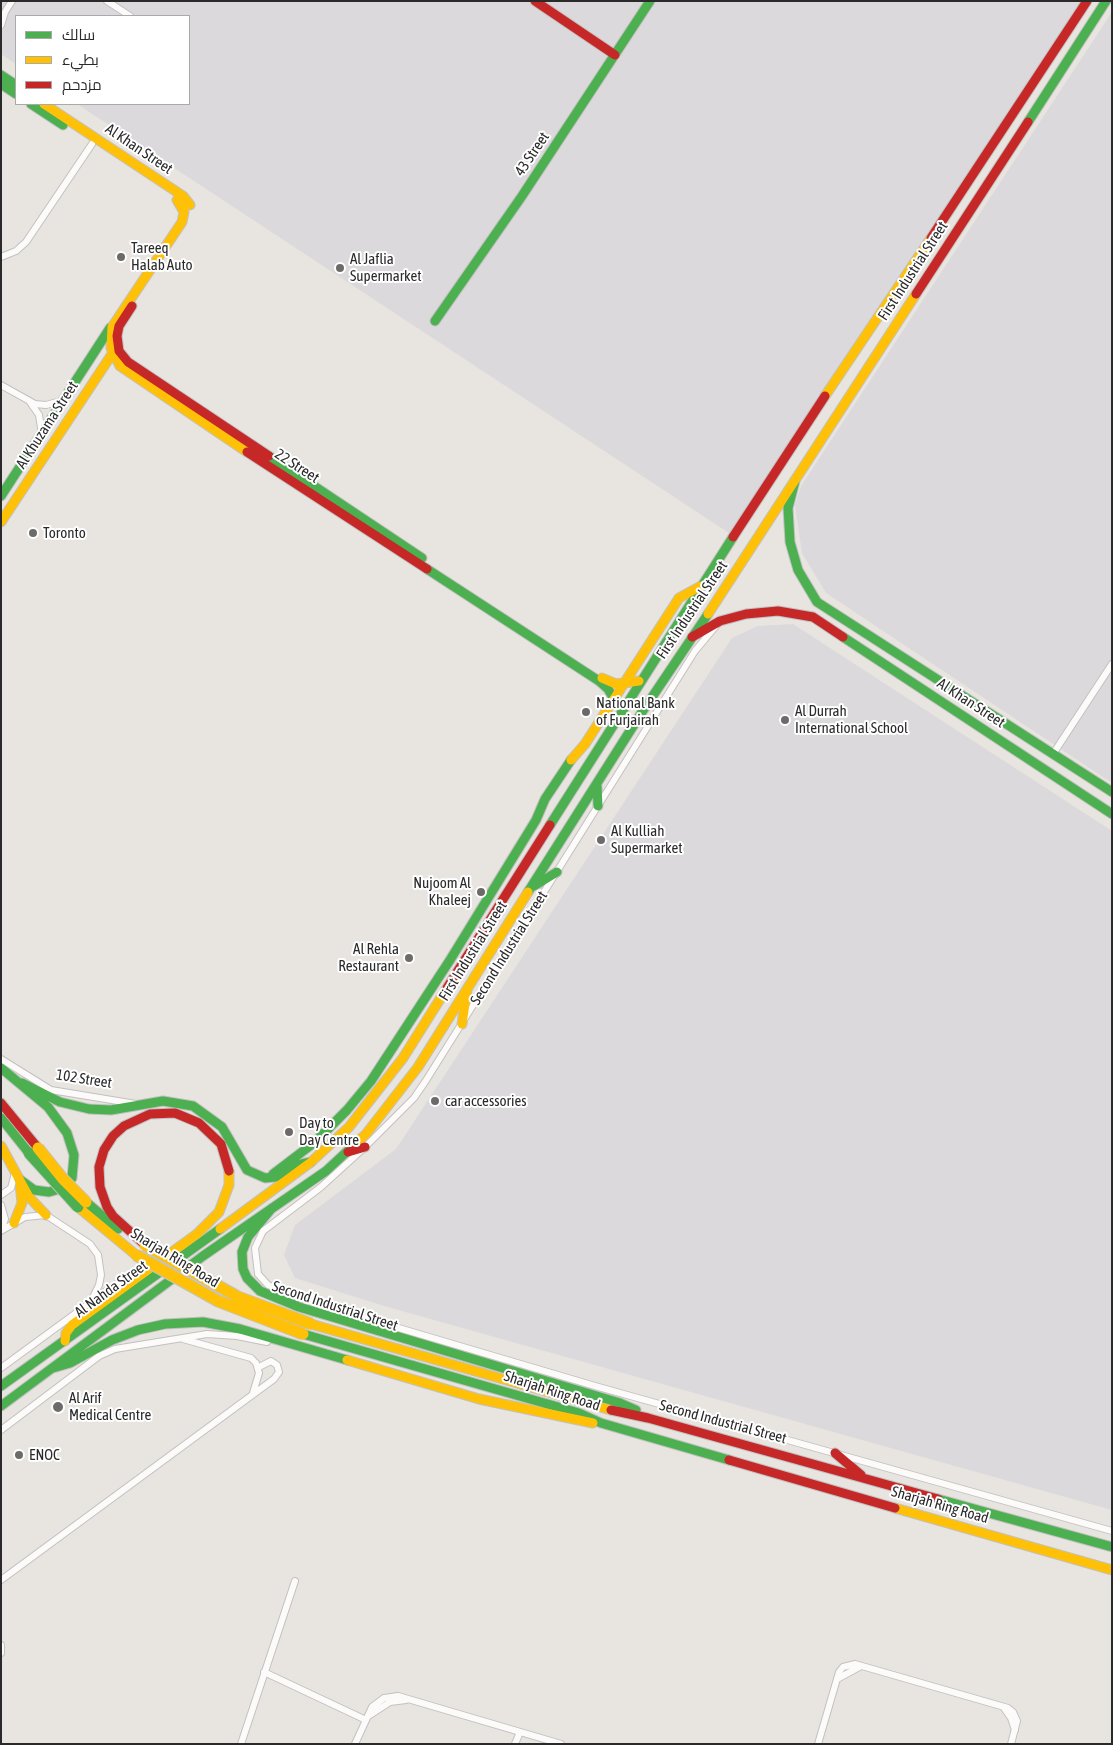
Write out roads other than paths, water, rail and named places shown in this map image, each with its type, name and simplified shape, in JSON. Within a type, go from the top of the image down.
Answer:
[{"type":"main road","points":[[535,1],[615,55]]},
{"type":"main road","name":"43 Street","points":[[435,321],[650,1]]},
{"type":"main road","name":"First Industrial Street","points":[[311,1162],[349,1127],[377,1094],[429,1017],[639,681],[866,332],[972,178],[1087,1]]},
{"type":"main road","name":"First Industrial Street","points":[[272,1208],[348,1152],[366,1134],[418,1067],[642,712],[795,481],[1106,1]]},
{"type":"main road","points":[[1,76],[15,85]]},
{"type":"main road","points":[[1,85],[15,93]]},
{"type":"main road","name":"Al Khan Street","points":[[33,105],[177,200],[184,209],[182,222],[114,322]]},
{"type":"main road","name":"Al Khan Street","points":[[46,105],[182,196],[190,206],[188,217],[119,326],[115,350]]},
{"type":"main road","points":[[114,322],[110,338],[115,350]]},
{"type":"main road","name":"Al Khuzama Street","points":[[1,496],[114,322]]},
{"type":"main road","name":"Al Khuzama Street","points":[[1,522],[115,350]]},
{"type":"main road","name":"22 Street","points":[[115,350],[136,368],[605,680],[624,684]]},
{"type":"main road","name":"22 Street","points":[[115,350],[124,370],[599,681],[608,689],[614,699]]},
{"type":"main road","name":"Al Khan Street","points":[[795,481],[788,508],[790,542],[798,570],[817,602],[893,649],[1112,792]]},
{"type":"main road","points":[[267,1178],[315,1142],[359,1096],[430,991],[536,820],[547,795],[572,758],[585,744],[679,598],[701,586]]},
{"type":"main road","name":"Al Khan Street","points":[[720,621],[746,614],[769,611],[813,617],[1112,814]]},
{"type":"main road","points":[[692,636],[720,621]]},
{"type":"main road","points":[[624,684],[639,681]]},
{"type":"main road","points":[[597,785],[598,806]]},
{"type":"main road","points":[[531,887],[556,872]]},
{"type":"main road","points":[[462,1024],[467,987]]},
{"type":"main road","points":[[429,1017],[430,991]]},
{"type":"main road","points":[[1,1068],[22,1083],[48,1107],[62,1125],[71,1144],[75,1165],[68,1183],[56,1191],[41,1192],[34,1190],[17,1175]]},
{"type":"main road","points":[[22,1083],[54,1099],[81,1108],[111,1110],[169,1101],[193,1106],[205,1112],[226,1132],[247,1170],[258,1177],[279,1176],[301,1164],[311,1162]]},
{"type":"main road","points":[[359,1096],[377,1094]]},
{"type":"main road","points":[[1,1103],[34,1150]]},
{"type":"main road","points":[[65,1341],[68,1329],[211,1222],[226,1199],[229,1185],[228,1171],[220,1144],[199,1123],[175,1113],[150,1114],[124,1126],[113,1136],[104,1150],[99,1168],[100,1187],[107,1208],[113,1216],[145,1245]]},
{"type":"main road","points":[[1,1118],[34,1150]]},
{"type":"main road","points":[[1,1146],[29,1197],[46,1215]]},
{"type":"main road","points":[[348,1152],[365,1147]]},
{"type":"main road","name":"Sharjah Ring Road","points":[[34,1150],[63,1179],[82,1205],[136,1255],[218,1301],[246,1314],[303,1334],[579,1413],[601,1423],[1112,1570]]},
{"type":"main road","name":"Al Nahda Street","points":[[1,1386],[311,1162]]},
{"type":"main road","points":[[14,1223],[22,1204],[17,1175]]},
{"type":"main road","name":"Sharjah Ring Road","points":[[82,1205],[123,1233],[238,1297],[311,1324],[594,1406],[648,1418],[1112,1546]]},
{"type":"main road","points":[[272,1208],[248,1236],[242,1252],[243,1269],[247,1278],[260,1291],[299,1307],[620,1403],[648,1418]]},
{"type":"main road","name":"Al Nahda Street","points":[[1,1406],[203,1256],[272,1208]]},
{"type":"main road","points":[[53,1368],[78,1359],[125,1334],[165,1324],[203,1322],[221,1324],[478,1398],[578,1421],[601,1423]]},
{"type":"main road","points":[[835,1453],[864,1478]]},
{"type":"street","points":[[1,25],[5,12],[12,1]]},
{"type":"street","points":[[107,1],[128,15]]},
{"type":"street","points":[[1,257],[16,251],[26,242],[92,144]]},
{"type":"street","points":[[1,385],[29,401],[46,405],[65,400]]},
{"type":"street","points":[[29,401],[39,415],[42,434]]},
{"type":"street","name":"Second Industrial Street","points":[[720,621],[695,651],[414,1098],[365,1147],[320,1187],[268,1226],[259,1236],[255,1248],[258,1274],[268,1286],[314,1302],[594,1386],[1112,1531]]},
{"type":"street","points":[[1053,754],[1112,664]]},
{"type":"street","name":"102 Street","points":[[1,1059],[51,1090],[140,1104]]},
{"type":"street","points":[[1,1195],[11,1188],[17,1175]]},
{"type":"street","points":[[1,1205],[6,1219],[1,1230]]},
{"type":"street","points":[[1,1230],[32,1216],[46,1215],[90,1244],[98,1255],[100,1265],[99,1285],[89,1304]]},
{"type":"street","points":[[1,1368],[131,1274],[146,1272]]},
{"type":"street","points":[[1,1430],[99,1356],[123,1347],[179,1338],[224,1334],[275,1344],[288,1343]]},
{"type":"street","points":[[179,1338],[246,1356],[259,1367]]},
{"type":"street","points":[[1,1580],[251,1396],[274,1379],[279,1372],[277,1365],[271,1361],[265,1362],[259,1367],[258,1380],[251,1396]]},
{"type":"street","points":[[241,1744],[294,1581]]},
{"type":"street","points":[[1,1645],[1,1653]]},
{"type":"street","points":[[818,1744],[838,1678],[848,1671],[861,1666],[1003,1707],[1011,1718],[1015,1731],[1011,1744]]},
{"type":"street","points":[[264,1672],[366,1720]]},
{"type":"street","points":[[355,1744],[366,1720],[383,1705],[397,1700],[412,1700],[561,1744]]},
{"type":"street","points":[[514,1744],[520,1732]]},
{"type":"place","name":"Tareeq Halab Auto","points":[[121,257]]},
{"type":"place","name":"Al Jaflia Supermarket","points":[[340,268]]},
{"type":"place","name":"Toronto","points":[[33,533]]},
{"type":"place","name":"National Bank of Furjairah","points":[[586,712]]},
{"type":"place","name":"Al Durrah International School","points":[[785,720]]},
{"type":"place","name":"Al Kulliah Supermarket","points":[[601,840]]},
{"type":"place","name":"Nujoom Al Khaleej","points":[[481,892]]},
{"type":"place","name":"Al Rehla Restaurant","points":[[409,958]]},
{"type":"place","name":"car accessories","points":[[435,1101]]},
{"type":"place","name":"Day to Day Centre","points":[[289,1132]]},
{"type":"place","name":"Al Arif Medical Centre","points":[[58,1407]]},
{"type":"place","name":"ENOC","points":[[19,1455]]}]
